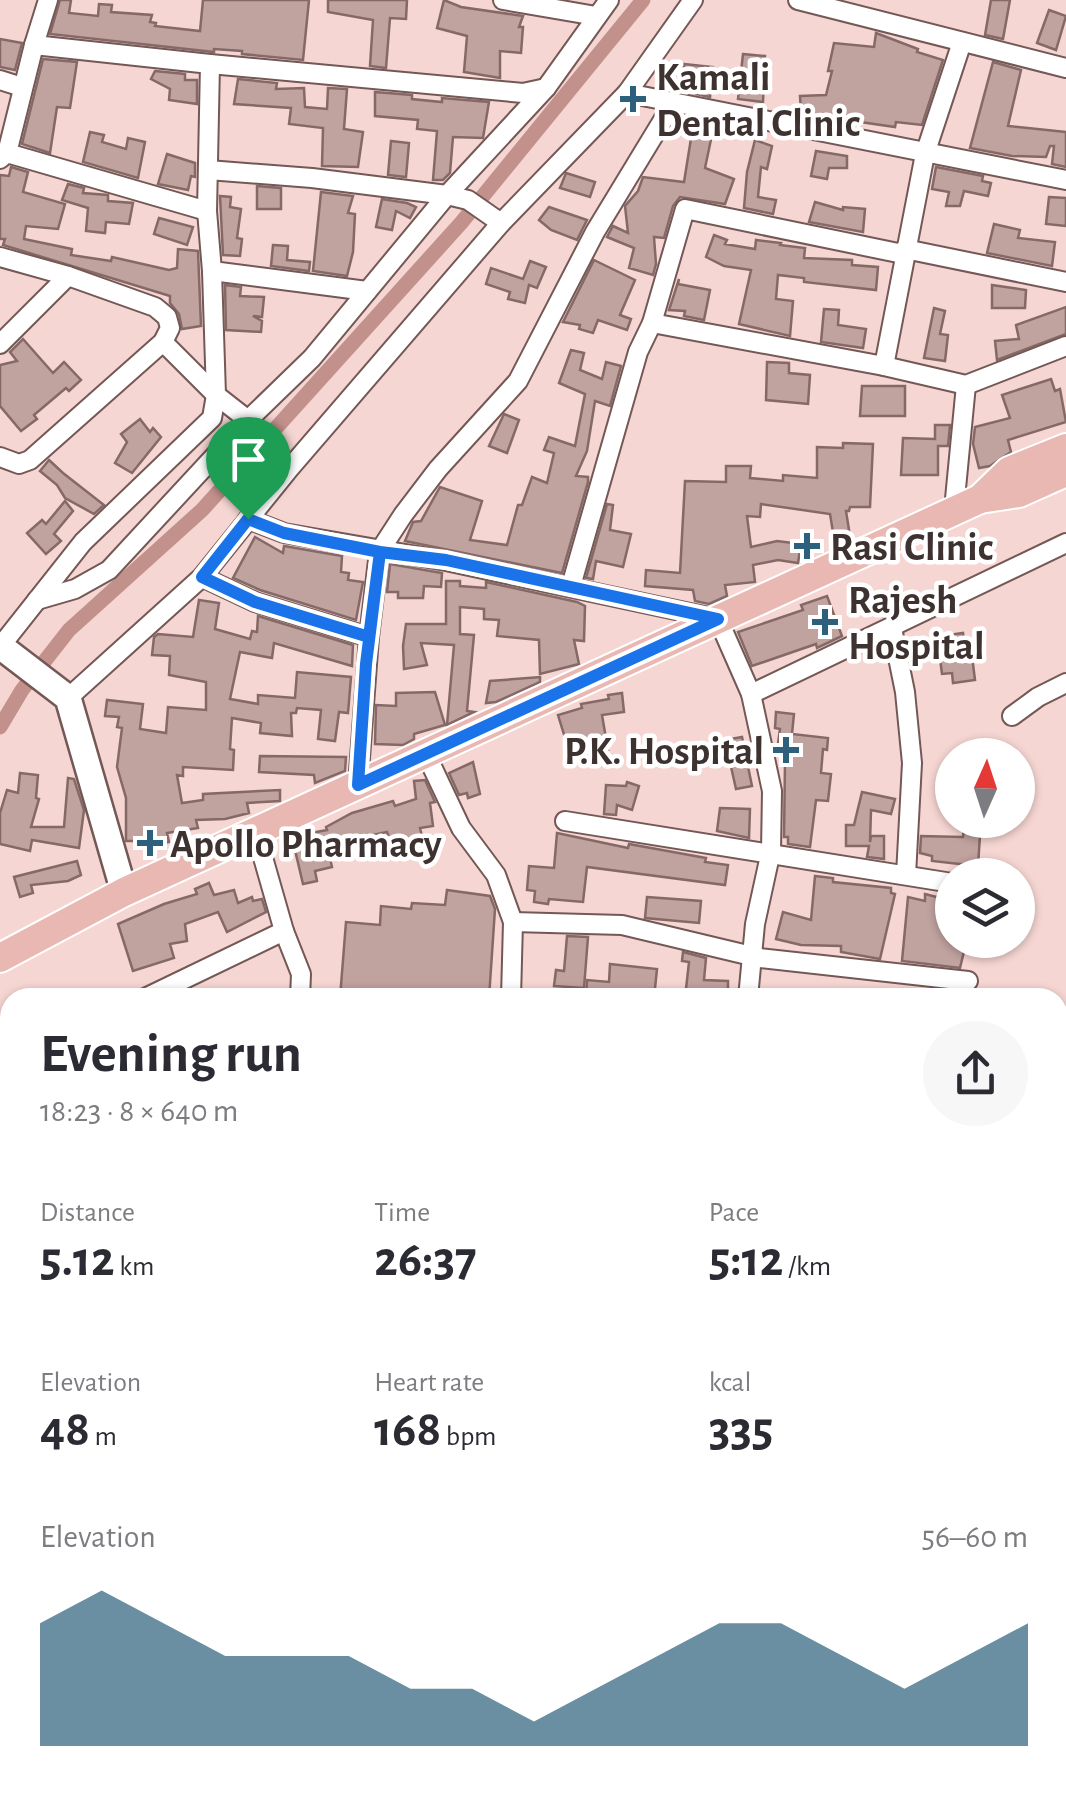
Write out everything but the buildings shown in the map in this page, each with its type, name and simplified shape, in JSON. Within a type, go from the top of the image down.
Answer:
[{"type":"main road","points":[[967,504],[1009,471],[1066,448]]},
{"type":"main road","points":[[0,958],[124,892],[967,504],[1019,493],[1066,472]]},
{"type":"street","points":[[48,0],[4,156],[207,211]]},
{"type":"street","points":[[503,0],[596,16]]},
{"type":"street","points":[[37,600],[75,589],[109,570],[248,420],[312,358],[447,195],[546,88],[608,0]]},
{"type":"street","points":[[61,692],[202,577],[501,223],[628,93],[693,0]]},
{"type":"street","points":[[798,0],[1066,68]]},
{"type":"street","points":[[884,366],[925,154],[962,42]]},
{"type":"street","points":[[34,45],[523,92],[546,88]]},
{"type":"street","points":[[124,892],[61,692],[2,648],[83,542],[212,418],[216,395],[207,211],[210,64]]},
{"type":"street","points":[[0,80],[22,87]]},
{"type":"street","points":[[628,93],[1066,180]]},
{"type":"street","points":[[358,785],[380,552],[438,468],[518,381],[595,232],[674,102]]},
{"type":"street","points":[[208,170],[447,195],[476,206],[501,223]]},
{"type":"street","points":[[571,586],[638,352],[652,324],[686,209],[1066,282]]},
{"type":"street","points":[[0,257],[155,307],[167,317],[170,328],[163,342],[30,460],[18,464],[0,457]]},
{"type":"street","points":[[212,272],[368,291]]},
{"type":"street","points":[[0,344],[68,276]]},
{"type":"street","points":[[652,324],[884,366],[966,385],[1066,346]]},
{"type":"street","points":[[163,342],[216,395],[248,420]]},
{"type":"street","points":[[966,385],[967,504]]},
{"type":"street","points":[[248,519],[284,533],[446,560],[718,619],[751,694],[772,791],[771,852],[749,988]]},
{"type":"street","points":[[751,694],[1066,542]]},
{"type":"street","points":[[202,577],[255,602],[369,637]]},
{"type":"street","points":[[892,628],[905,692],[912,763],[906,875]]},
{"type":"street","points":[[1012,716],[1066,683]]},
{"type":"street","points":[[426,754],[460,828],[496,875],[514,922],[511,988]]},
{"type":"street","points":[[565,821],[935,880]]},
{"type":"street","points":[[256,833],[284,931],[301,974],[300,988]]},
{"type":"street","points":[[514,922],[622,924],[752,956],[968,982]]},
{"type":"street","points":[[166,988],[284,931]]},
{"type":"waterway","points":[[0,727],[22,690],[69,630],[202,510],[461,223],[643,0]]},
{"type":"place","name":"Kamali Dental Clinic","points":[[633,99]]},
{"type":"place","name":"Rasi Clinic","points":[[807,546]]},
{"type":"place","name":"Rajesh Hospital","points":[[825,622]]},
{"type":"place","name":"P.K. Hospital","points":[[786,750]]},
{"type":"place","name":"Apollo Pharmacy","points":[[150,843]]},
{"type":"route","points":[[248,519],[202,577],[255,602],[369,637],[380,552],[446,560],[718,619],[358,785],[366,664],[380,552],[284,533],[248,519]]}]
